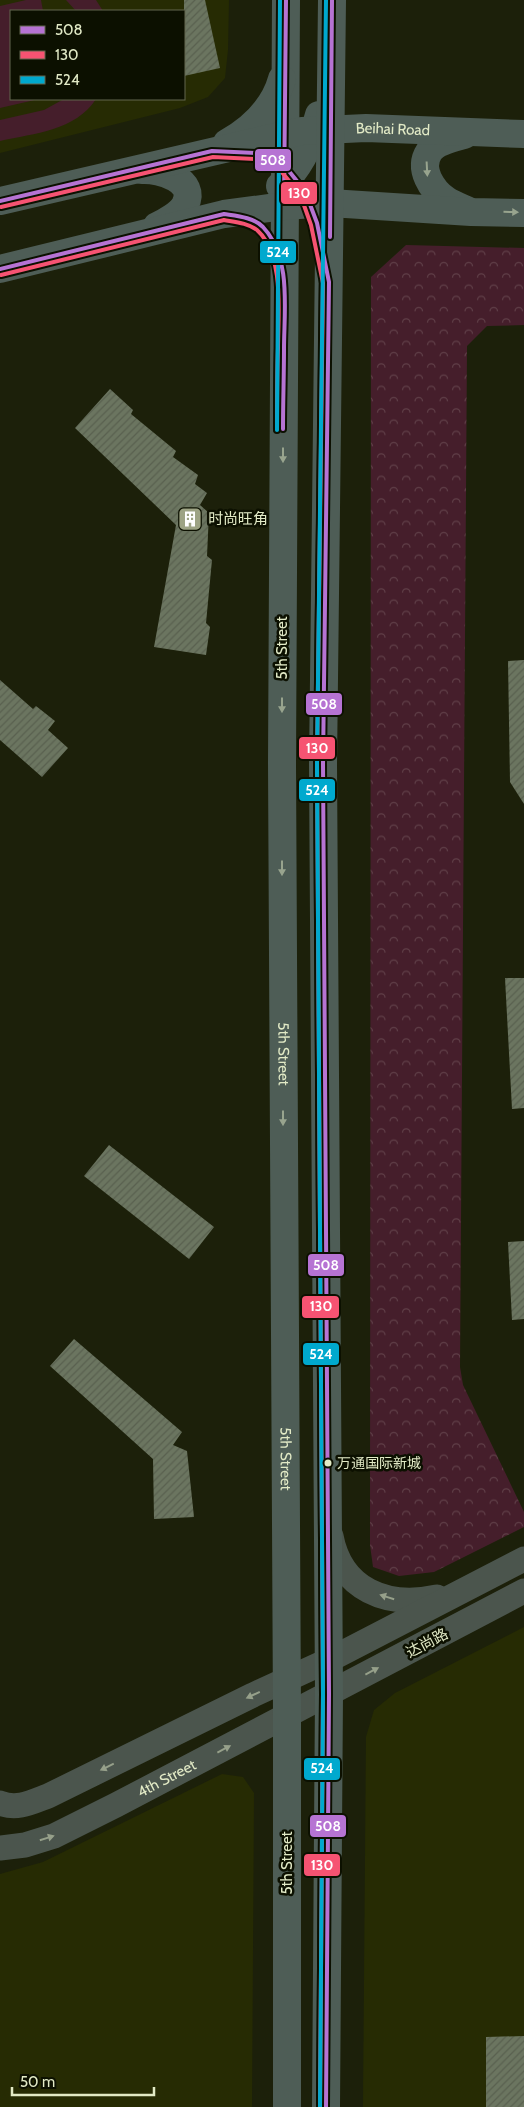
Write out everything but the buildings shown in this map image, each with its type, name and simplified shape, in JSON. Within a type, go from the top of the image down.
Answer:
[{"type":"main road","name":"5th Street","points":[[286,0],[286,55],[308,133],[330,174],[298,189]]},
{"type":"main road","name":"5th Street","points":[[287,2107],[282,783],[284,284],[308,133],[331,57],[332,0]]},
{"type":"main road","points":[[212,151],[235,138],[270,107],[280,87],[286,55]]},
{"type":"main road","points":[[331,57],[336,85],[340,94],[351,107],[372,121],[408,130]]},
{"type":"main road","name":"Beihai Road","points":[[0,202],[212,151],[308,133],[408,130],[524,134]]},
{"type":"main road","points":[[471,212],[446,200],[429,184],[426,165],[429,152],[442,142],[473,133]]},
{"type":"main road","points":[[212,151],[256,153],[298,189],[317,223],[330,282],[323,764],[329,1660],[326,2107]]},
{"type":"main road","points":[[128,171],[152,169],[165,172],[176,177],[184,186],[187,197],[184,206],[176,214],[162,224],[142,234]]},
{"type":"main road","points":[[330,174],[343,184],[371,198],[409,208]]},
{"type":"main road","points":[[0,269],[224,214],[263,199],[298,189],[409,208],[524,213]]},
{"type":"main road","points":[[224,214],[250,219],[265,228],[271,236],[278,255],[284,284]]},
{"type":"street","points":[[328,1522],[332,1543],[341,1566],[350,1577],[368,1591],[396,1600],[413,1601],[440,1597],[468,1588]]},
{"type":"street","name":"达尚路","points":[[329,1660],[524,1558]]},
{"type":"street","name":"达尚路","points":[[329,1694],[524,1591]]},
{"type":"street","points":[[0,1803],[24,1806],[48,1796],[329,1660]]},
{"type":"street","name":"4th Street","points":[[0,1848],[25,1844],[54,1836],[116,1806],[329,1694]]},
{"type":"shaded area","points":[[0,0],[229,0],[228,50],[225,78],[208,97],[180,108],[0,153]]},
{"type":"shaded area","points":[[524,1627],[524,2107],[363,2107],[366,1737],[374,1710],[395,1693]]},
{"type":"shaded area","points":[[222,1774],[243,1777],[254,1793],[252,2107],[0,2107],[0,1874],[43,1862]]},
{"type":"green space","points":[[26,0],[41,0],[43,10],[10,10],[10,100],[35,100],[0,108],[0,6]]},
{"type":"green space","points":[[66,0],[96,0],[102,10],[75,10]]},
{"type":"green space","points":[[62,100],[95,100],[87,110],[66,124],[40,133],[0,141],[0,120],[44,110]]},
{"type":"green space","points":[[406,245],[524,248],[524,325],[487,326],[467,346],[460,1367],[463,1385],[524,1512],[524,1527],[434,1572],[399,1576],[373,1567],[370,1545],[371,277]]},
{"type":"transit line","name":"524","points":[[277,430],[280,0]]},
{"type":"transit line","name":"508","points":[[284,202],[286,0]]},
{"type":"transit line","name":"524","points":[[320,2107],[323,1694],[317,764],[326,0]]},
{"type":"transit line","name":"508","points":[[330,237],[332,0]]},
{"type":"transit line","name":"508","points":[[0,201],[212,151],[256,153],[284,165],[305,191],[317,223],[329,282],[323,764],[329,1694],[326,2107]]},
{"type":"transit line","name":"130","points":[[1,207],[213,157],[255,159],[280,170],[300,194],[311,225],[323,283],[317,764],[323,1694],[320,2107]]},
{"type":"transit line","name":"508","points":[[0,269],[224,214],[255,221],[263,227],[272,240],[279,254],[282,269],[285,301],[283,429]]},
{"type":"transit line","name":"130","points":[[1,275],[224,220],[250,226],[257,230],[266,241],[276,269],[279,302],[277,429]]},
{"type":"place","name":"时尚旺角","points":[[190,519]]},
{"type":"place","name":"万通国际新城","points":[[328,1463]]}]
